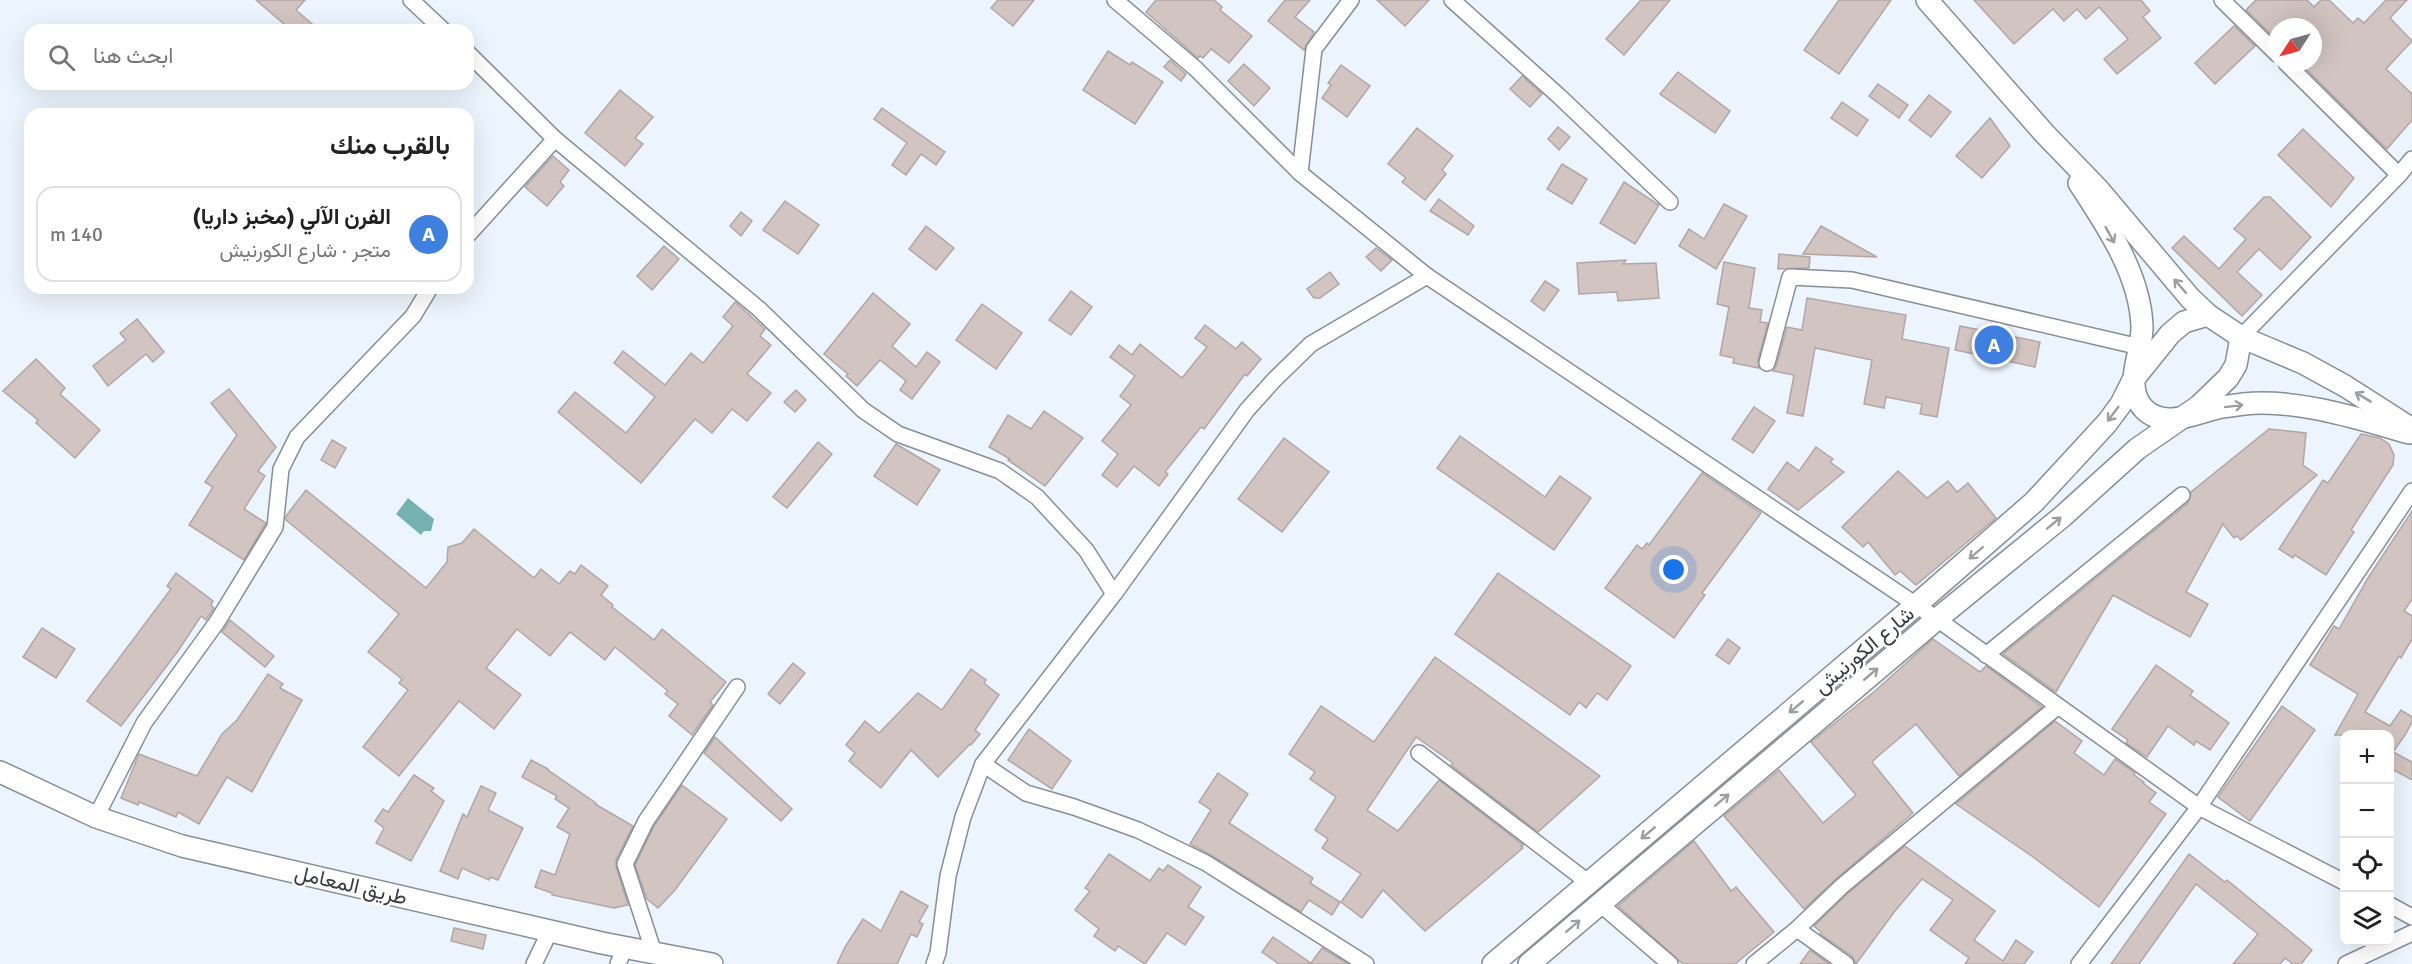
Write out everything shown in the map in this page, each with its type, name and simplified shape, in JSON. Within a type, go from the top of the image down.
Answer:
[{"type":"main road","points":[[1928,0],[2044,133],[2098,189],[2190,298],[2208,315],[2241,337],[2303,363],[2334,380],[2412,429]]},
{"type":"main road","points":[[2044,133],[2084,190],[2132,274],[2140,302],[2142,329],[2133,380],[2135,396],[2150,413],[2156,417],[2184,417],[2221,407],[2253,403],[2284,405],[2340,415],[2412,434]]},
{"type":"main road","name":"شارع الكورنيش","points":[[1493,964],[2034,502],[2107,423],[2121,404],[2133,380],[2170,334],[2184,322],[2208,315]]},
{"type":"main road","name":"شارع الكورنيش","points":[[1529,964],[1937,619],[2063,516],[2137,449],[2184,417],[2228,378],[2236,365],[2241,337]]},
{"type":"main road","name":"طريق المعامل","points":[[0,772],[96,817],[182,846],[550,931],[621,956],[654,953],[712,964]]},
{"type":"street","points":[[411,0],[437,24]]},
{"type":"street","points":[[1115,0],[1196,69],[1300,173],[1427,276],[1937,619],[2199,807],[2340,880]]},
{"type":"street","points":[[1300,173],[1314,49],[1351,0]]},
{"type":"street","points":[[1452,0],[1560,97],[1670,202]]},
{"type":"street","points":[[2222,0],[2268,45]]},
{"type":"street","points":[[474,59],[555,139],[759,309],[863,410],[898,434],[1000,471],[1037,497],[1086,550],[1114,594]]},
{"type":"street","points":[[2295,72],[2399,175]]},
{"type":"street","points":[[474,228],[555,139]]},
{"type":"street","points":[[2241,337],[2412,159]]},
{"type":"street","points":[[934,964],[938,953],[951,866],[963,817],[983,764],[1114,594],[1247,410],[1311,344],[1427,276]]},
{"type":"street","points":[[1767,363],[1790,278],[1852,280],[2140,347]]},
{"type":"street","points":[[96,817],[144,723],[217,622],[275,527],[280,469],[297,437],[413,316],[426,294]]},
{"type":"street","points":[[2079,964],[2199,807],[2412,491]]},
{"type":"street","points":[[1986,655],[2182,495]]},
{"type":"street","points":[[654,953],[625,864],[646,822],[737,687]]},
{"type":"street","points":[[1755,964],[1797,929],[1842,886],[2057,707]]},
{"type":"street","points":[[1419,753],[1589,883]]},
{"type":"street","points":[[983,764],[1026,793],[1138,830],[1206,863],[1366,964]]},
{"type":"street","points":[[1599,903],[1670,964]]},
{"type":"street","points":[[2394,907],[2412,917]]},
{"type":"street","points":[[1797,929],[1846,964]]},
{"type":"street","points":[[534,964],[550,931]]},
{"type":"street","points":[[2346,964],[2412,933]]},
{"type":"water","points":[[408,498],[434,519],[431,531],[424,531],[421,535],[396,514]]},
{"type":"building","points":[[256,0],[305,0],[296,10],[312,24],[284,24]]},
{"type":"building","points":[[998,0],[1034,0],[1013,26],[991,8]]},
{"type":"building","points":[[1156,0],[1214,0],[1222,7],[1220,10],[1252,36],[1229,63],[1211,49],[1203,58],[1200,56],[1198,58],[1146,12]]},
{"type":"building","points":[[1285,0],[1310,0],[1295,17],[1314,32],[1304,50],[1268,21]]},
{"type":"building","points":[[1377,0],[1429,0],[1405,26]]},
{"type":"building","points":[[1641,0],[1670,0],[1624,55],[1606,39]]},
{"type":"building","points":[[1839,0],[1891,0],[1839,74],[1804,50]]},
{"type":"building","points":[[1974,0],[2141,0],[2150,11],[2143,17],[2161,38],[2117,74],[2104,59],[2128,39],[2099,7],[2086,19],[2077,9],[2064,21],[2053,9],[2014,44]]},
{"type":"building","points":[[2256,0],[2307,0],[2314,7],[2321,0],[2329,0],[2353,23],[2358,18],[2364,23],[2386,0],[2407,0],[2390,18],[2412,41],[2386,69],[2412,94],[2412,120],[2387,149],[2309,72],[2322,72],[2322,18],[2268,18],[2268,31],[2246,10]]},
{"type":"building","points":[[2234,26],[2255,46],[2215,84],[2195,63]]},
{"type":"building","points":[[1108,51],[1130,65],[1132,62],[1163,82],[1135,124],[1083,90]]},
{"type":"building","points":[[1170,60],[1186,74],[1181,81],[1164,67]]},
{"type":"building","points":[[1244,64],[1270,88],[1254,106],[1228,81]]},
{"type":"building","points":[[1341,65],[1370,86],[1347,117],[1322,98],[1331,85],[1328,83]]},
{"type":"building","points":[[1678,72],[1730,111],[1715,133],[1660,94]]},
{"type":"building","points":[[1522,76],[1542,94],[1530,107],[1510,89]]},
{"type":"building","points":[[1878,84],[1908,105],[1899,118],[1869,96]]},
{"type":"building","points":[[620,90],[653,117],[635,138],[643,144],[625,166],[585,133]]},
{"type":"building","points":[[1929,95],[1951,112],[1931,137],[1909,120]]},
{"type":"building","points":[[1842,102],[1868,120],[1857,136],[1831,118]]},
{"type":"building","points":[[882,108],[945,152],[936,165],[921,154],[906,175],[892,165],[907,143],[874,119]]},
{"type":"building","points":[[1990,118],[2010,146],[1982,178],[1956,156]]},
{"type":"building","points":[[1558,127],[1570,137],[1559,150],[1548,139]]},
{"type":"building","points":[[1417,128],[1453,156],[1442,170],[1446,174],[1425,200],[1402,182],[1406,178],[1388,164]]},
{"type":"building","points":[[2303,129],[2354,178],[2331,207],[2278,155]]},
{"type":"building","points":[[553,156],[569,170],[560,182],[564,186],[547,206],[525,187]]},
{"type":"building","points":[[1562,164],[1587,179],[1572,204],[1547,189]]},
{"type":"building","points":[[1624,182],[1659,205],[1635,244],[1600,223]]},
{"type":"building","points":[[2264,197],[2270,197],[2311,237],[2281,270],[2259,249],[2237,272],[2262,295],[2242,316],[2172,248],[2184,236],[2219,269],[2246,239],[2234,229]]},
{"type":"building","points":[[1439,199],[1474,226],[1468,235],[1430,211]]},
{"type":"building","points":[[785,201],[819,225],[798,254],[763,230]]},
{"type":"building","points":[[1724,204],[1747,216],[1716,269],[1679,246],[1689,229],[1704,239]]},
{"type":"building","points":[[741,212],[752,221],[741,236],[730,226]]},
{"type":"building","points":[[926,226],[954,248],[936,270],[909,249]]},
{"type":"building","points":[[1821,226],[1877,257],[1803,254]]},
{"type":"building","points":[[664,246],[679,259],[652,290],[637,276]]},
{"type":"building","points":[[1376,248],[1392,260],[1381,271],[1366,257]]},
{"type":"building","points":[[1779,254],[1810,257],[1809,268],[1778,269]]},
{"type":"building","points":[[1626,260],[1623,264],[1656,263],[1659,298],[1618,301],[1617,292],[1579,294],[1577,263]]},
{"type":"building","points":[[1724,262],[1755,268],[1749,308],[1762,310],[1760,322],[1768,323],[1758,360],[1759,368],[1733,363],[1734,358],[1720,355],[1729,307],[1717,304]]},
{"type":"building","points":[[1330,272],[1339,284],[1320,298],[1314,298],[1307,289]]},
{"type":"building","points":[[1545,281],[1559,290],[1544,311],[1531,301]]},
{"type":"building","points":[[1071,291],[1092,307],[1071,335],[1049,320]]},
{"type":"building","points":[[873,293],[910,324],[892,346],[916,367],[927,352],[940,362],[912,399],[900,390],[906,381],[880,360],[857,386],[846,376],[848,374],[824,354]]},
{"type":"building","points":[[1807,298],[1906,315],[1902,339],[1949,348],[1937,417],[1920,414],[1922,404],[1886,397],[1884,408],[1864,404],[1872,360],[1815,348],[1803,416],[1787,413],[1794,375],[1773,371],[1787,327],[1802,330]]},
{"type":"building","points":[[735,302],[765,329],[760,336],[771,345],[747,374],[771,393],[747,421],[732,409],[712,433],[695,419],[641,483],[558,412],[575,392],[626,433],[655,397],[614,363],[623,351],[665,385],[691,353],[703,363],[733,326],[723,317]]},
{"type":"building","points":[[982,304],[1022,333],[996,369],[956,340]]},
{"type":"building","points":[[137,319],[164,352],[153,362],[146,354],[108,386],[93,366],[126,340],[120,333]]},
{"type":"building","points":[[1205,325],[1236,349],[1242,342],[1261,359],[1247,376],[1245,374],[1204,429],[1201,427],[1165,472],[1168,474],[1159,486],[1134,466],[1117,487],[1102,475],[1118,454],[1102,441],[1131,405],[1120,396],[1135,376],[1110,357],[1119,345],[1132,355],[1140,344],[1182,378],[1207,347],[1195,338]]},
{"type":"building","points":[[1960,326],[2040,342],[2035,367],[1955,350]]},
{"type":"building","points":[[36,359],[65,388],[60,394],[100,430],[75,458],[36,423],[38,420],[3,391]]},
{"type":"building","points":[[229,389],[276,447],[258,471],[265,476],[244,509],[266,523],[244,560],[189,525],[213,487],[205,482],[237,435],[211,403]]},
{"type":"building","points":[[796,390],[806,400],[795,412],[784,402]]},
{"type":"building","points":[[1754,407],[1775,421],[1753,453],[1732,439]]},
{"type":"building","points":[[1044,411],[1083,438],[1045,486],[1008,460],[1010,459],[989,447],[1008,415],[1031,429]]},
{"type":"building","points":[[2269,429],[2306,433],[2303,465],[2317,475],[2241,540],[2237,536],[2234,538],[2223,524],[2186,592],[2208,604],[2190,637],[2113,595],[2056,692],[2003,654],[2188,503],[2191,492]]},
{"type":"building","points":[[2361,434],[2380,438],[2389,444],[2394,455],[2393,465],[2351,530],[2354,532],[2326,575],[2295,555],[2293,558],[2279,549],[2323,480],[2328,483]]},
{"type":"building","points":[[1460,436],[1545,497],[1560,476],[1591,498],[1554,550],[1437,468]]},
{"type":"building","points":[[1284,438],[1329,472],[1282,532],[1238,499]]},
{"type":"building","points":[[332,440],[346,448],[335,468],[321,460]]},
{"type":"building","points":[[818,442],[832,454],[787,508],[773,497]]},
{"type":"building","points":[[896,444],[940,470],[917,505],[874,476]]},
{"type":"building","points":[[1816,447],[1833,459],[1830,462],[1844,472],[1798,510],[1768,489],[1787,462],[1799,471]]},
{"type":"building","points":[[1898,471],[1927,498],[1948,481],[1957,492],[1968,483],[1996,518],[1916,585],[1900,571],[1895,575],[1868,542],[1863,547],[1842,527]]},
{"type":"building","points":[[1702,473],[1761,513],[1702,593],[1705,595],[1674,638],[1605,588],[1637,545],[1642,549],[1647,543],[1649,545]]},
{"type":"building","points":[[306,490],[426,588],[447,562],[448,547],[462,543],[474,529],[534,578],[541,569],[559,584],[570,571],[575,574],[581,565],[608,586],[601,595],[613,605],[612,607],[654,640],[662,629],[726,682],[710,702],[713,705],[692,735],[669,716],[678,704],[665,694],[668,691],[615,647],[605,660],[570,632],[550,656],[517,629],[486,668],[521,695],[494,729],[459,701],[399,776],[363,747],[408,690],[399,683],[402,679],[368,652],[399,614],[286,520],[286,516]]},
{"type":"building","points":[[2412,511],[2412,599],[2404,611],[2412,616],[2412,639],[2365,712],[2390,726],[2401,710],[2412,717],[2412,722],[2394,751],[2394,730],[2340,730],[2340,735],[2335,735],[2358,694],[2310,665],[2334,626],[2339,629],[2368,578]]},
{"type":"building","points":[[176,573],[213,601],[211,605],[214,608],[206,620],[201,616],[178,651],[121,726],[87,701],[171,589],[167,586]]},
{"type":"building","points":[[1498,573],[1631,666],[1607,700],[1597,693],[1586,708],[1579,702],[1570,715],[1455,634]]},
{"type":"building","points":[[230,620],[274,656],[265,667],[222,632]]},
{"type":"building","points":[[42,628],[75,649],[56,678],[23,657]]},
{"type":"building","points":[[1728,639],[1740,648],[1729,664],[1716,655]]},
{"type":"building","points":[[1933,639],[1980,672],[1986,666],[2042,707],[1959,776],[1916,724],[1872,762],[1913,813],[1804,909],[1724,816],[1779,770],[1823,823],[1856,795],[1811,742],[1875,691]]},
{"type":"building","points":[[1435,657],[1600,776],[1538,832],[1451,765],[1453,763],[1416,737],[1367,810],[1398,831],[1439,780],[1523,845],[1521,846],[1523,848],[1425,931],[1383,890],[1362,918],[1341,902],[1361,874],[1322,848],[1328,839],[1315,830],[1336,797],[1310,779],[1315,772],[1289,754],[1321,706],[1374,742]]},
{"type":"building","points":[[793,663],[805,673],[780,704],[768,694]]},
{"type":"building","points":[[2156,665],[2193,691],[2190,695],[2229,723],[2210,750],[2196,741],[2194,745],[2168,726],[2147,757],[2126,743],[2128,740],[2112,729]]},
{"type":"building","points":[[971,669],[986,680],[984,683],[999,695],[975,730],[980,734],[938,777],[911,750],[881,788],[849,761],[855,753],[846,745],[865,721],[879,733],[918,693],[942,710]]},
{"type":"building","points":[[268,674],[283,684],[280,688],[302,700],[252,792],[227,777],[199,824],[178,812],[176,817],[139,802],[138,805],[121,798],[139,754],[197,776],[222,734],[237,720]]},
{"type":"building","points":[[2282,706],[2315,730],[2250,821],[2218,797]]},
{"type":"building","points":[[2055,721],[2082,741],[2074,753],[2104,775],[2115,759],[2135,773],[2134,775],[2156,793],[2149,802],[2166,814],[2099,907],[2033,857],[1956,804]]},
{"type":"building","points":[[1029,729],[1071,761],[1052,789],[1008,760]]},
{"type":"building","points":[[715,737],[792,809],[781,821],[704,753]]},
{"type":"building","points":[[2394,753],[2412,762],[2412,780],[2394,770]]},
{"type":"building","points":[[531,760],[548,769],[595,804],[633,826],[616,860],[628,905],[614,908],[552,895],[552,893],[535,887],[541,870],[555,875],[570,834],[557,827],[569,808],[555,799],[557,796],[522,777]]},
{"type":"building","points":[[1218,773],[1248,794],[1229,823],[1313,878],[1310,883],[1340,902],[1332,915],[1309,900],[1301,912],[1190,844],[1211,810],[1199,802]]},
{"type":"building","points":[[414,775],[434,788],[431,791],[444,801],[411,861],[376,843],[384,828],[375,821],[383,809],[388,812]]},
{"type":"building","points":[[682,785],[727,819],[675,890],[658,908],[647,899],[635,865],[654,826]]},
{"type":"building","points":[[481,786],[496,793],[488,810],[523,828],[498,880],[490,877],[489,880],[462,868],[458,879],[440,871],[463,814],[467,817]]},
{"type":"building","points":[[1694,841],[1731,891],[1736,887],[1774,932],[1735,964],[1683,964],[1618,906]]},
{"type":"building","points":[[1905,846],[1995,911],[1974,940],[2003,961],[2016,940],[2033,952],[2024,964],[1965,964],[1969,958],[1930,930],[1953,900],[1922,879],[1856,964],[1852,956],[1820,934],[1821,932],[1814,926],[1848,893]]},
{"type":"building","points":[[1109,854],[1150,881],[1159,868],[1163,871],[1168,865],[1201,887],[1188,907],[1204,917],[1185,945],[1167,933],[1145,964],[1118,946],[1115,951],[1094,936],[1099,929],[1075,910],[1090,891],[1085,888]]},
{"type":"building","points":[[2189,854],[2225,882],[2227,880],[2312,950],[2301,964],[2293,964],[2285,958],[2280,964],[2233,964],[2258,934],[2196,884],[2139,964],[2111,964]]},
{"type":"building","points":[[901,891],[928,906],[919,922],[923,924],[917,937],[911,934],[897,964],[837,964],[863,919],[881,931]]},
{"type":"building","points":[[454,928],[486,935],[483,949],[451,941]]},
{"type":"building","points":[[1273,937],[1311,963],[1322,948],[1348,964],[1279,964],[1262,952]]},
{"type":"building","points":[[1810,950],[1829,964],[1800,964]]},
{"type":"place","name":"الفرن الآلي (مخبز داريا)","points":[[1994,345]]}]
